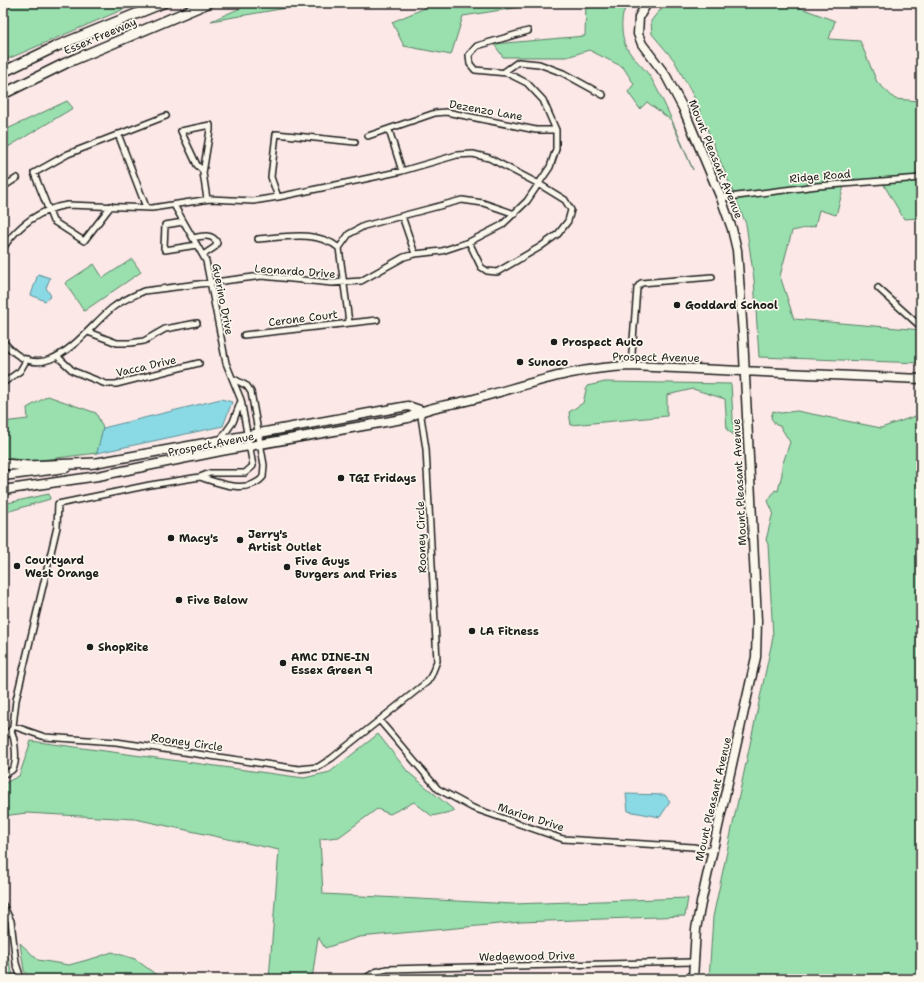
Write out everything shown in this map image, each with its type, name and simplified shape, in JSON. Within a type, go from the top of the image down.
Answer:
[{"type":"highway","name":"Essex Freeway","points":[[3,72],[57,46],[163,3]]},
{"type":"highway","name":"Essex Freeway","points":[[3,94],[66,63],[208,3]]},
{"type":"highway","points":[[3,464],[28,466],[95,463]]},
{"type":"main road","name":"Mount Pleasant Avenue","points":[[647,3],[642,10],[638,22],[638,34],[642,44],[674,90],[721,198],[732,229],[737,250],[745,371],[758,639],[750,684],[696,929],[693,979]]},
{"type":"main road","name":"Prospect Avenue","points":[[4,490],[98,476],[408,418],[420,410],[459,403],[516,386],[598,368],[631,366],[921,379]]},
{"type":"main road","name":"Prospect Avenue","points":[[3,476],[95,463],[408,406],[420,410]]},
{"type":"street","name":"Leonardo Drive","points":[[58,357],[88,332],[112,308],[127,298],[144,291],[262,276],[314,282],[344,283],[370,277],[404,257],[415,254],[442,251],[469,242],[502,225],[527,201],[554,158],[557,140],[556,130],[543,100],[535,91],[522,80],[504,72],[484,72],[475,70],[470,63],[471,51],[477,46],[528,31]]},
{"type":"street","points":[[504,72],[518,62],[540,64],[563,73],[603,95]]},
{"type":"street","name":"Dezenzo Lane","points":[[368,136],[436,113],[446,112],[536,130],[556,130]]},
{"type":"street","points":[[111,206],[84,241],[53,220],[34,173],[68,154],[166,116]]},
{"type":"street","points":[[203,171],[198,165],[181,131],[210,125],[203,171],[207,199]]},
{"type":"street","points":[[388,130],[402,171]]},
{"type":"street","points":[[118,134],[146,207]]},
{"type":"street","points":[[278,197],[272,177],[276,134],[355,142]]},
{"type":"street","points":[[3,248],[23,226],[49,209],[67,205],[146,207],[174,205],[207,199],[253,201],[402,171],[457,155],[473,154],[489,158],[539,184],[565,200],[571,210],[568,220],[558,234],[540,247],[497,272],[488,271],[481,267],[469,242]]},
{"type":"street","points":[[3,187],[17,178]]},
{"type":"street","name":"Ridge Road","points":[[721,198],[817,186],[921,178]]},
{"type":"street","points":[[258,238],[312,236],[332,242],[339,248],[344,240],[355,230],[462,200],[483,203],[515,214]]},
{"type":"street","name":"Guerino Drive","points":[[174,205],[192,238],[204,256],[211,283],[226,363],[234,379],[241,400],[248,434]]},
{"type":"street","points":[[402,216],[415,254]]},
{"type":"street","points":[[183,222],[165,225],[165,250],[197,245]]},
{"type":"street","points":[[192,238],[210,236],[215,239],[217,243],[215,247],[204,256]]},
{"type":"street","name":"Cerone Court","points":[[244,335],[349,322],[339,248]]},
{"type":"street","points":[[631,366],[637,288],[641,283],[712,277]]},
{"type":"street","points":[[878,288],[921,327]]},
{"type":"street","points":[[349,322],[377,320]]},
{"type":"street","points":[[88,332],[117,343],[130,343],[144,341],[165,330],[197,323]]},
{"type":"street","points":[[3,341],[18,356],[27,359],[50,361],[58,357]]},
{"type":"street","name":"Vacca Drive","points":[[58,357],[73,371],[106,384],[116,384],[199,364]]},
{"type":"street","points":[[3,383],[20,371],[27,359]]},
{"type":"street","name":"Guerino Drive","points":[[234,379],[247,386],[250,392],[260,446]]},
{"type":"street","points":[[221,439],[233,422],[241,400]]},
{"type":"street","name":"Rooney Circle","points":[[12,729],[45,737],[116,742],[299,769],[318,767],[325,764],[380,721],[427,682],[437,661],[426,449],[420,410]]},
{"type":"street","points":[[3,774],[11,771],[14,766],[15,738],[12,729],[16,700],[57,527],[58,504],[150,485],[200,477],[210,473],[239,475],[249,472],[253,462],[248,434]]},
{"type":"street","points":[[200,477],[229,487],[259,482],[265,471],[260,446]]},
{"type":"street","name":"Marion Drive","points":[[380,721],[438,790],[473,808],[563,839],[693,847],[713,851]]},
{"type":"street","points":[[3,742],[4,737],[12,729]]},
{"type":"street","points":[[3,905],[11,921],[16,963],[21,979]]},
{"type":"street","name":"Wedgewood Drive","points":[[364,979],[375,972],[387,969],[694,962]]},
{"type":"green space","points":[[3,3],[138,3],[3,61]]},
{"type":"green space","points":[[252,3],[315,3],[211,21]]},
{"type":"green space","points":[[437,3],[524,3],[521,7],[463,16],[451,55],[404,46],[392,22]]},
{"type":"green space","points":[[586,3],[629,3],[622,18],[622,30],[626,47],[651,78],[657,89],[668,112],[693,170],[671,120],[647,102],[640,109],[628,92],[634,84],[623,67],[589,50],[567,57],[503,57],[494,44],[585,36]]},
{"type":"green space","points":[[672,3],[788,3],[835,21],[829,39],[860,41],[877,82],[895,99],[919,101],[917,177],[921,177],[921,218],[904,219],[881,180],[846,179],[836,215],[819,210],[815,226],[792,231],[780,276],[794,319],[921,330],[921,363],[759,357],[754,279],[746,224],[695,99],[674,60],[652,34],[651,21],[658,12]]},
{"type":"green space","points":[[67,101],[73,108],[3,150],[3,131]]},
{"type":"green space","points":[[132,259],[141,272],[84,311],[65,283],[94,264],[103,278]]},
{"type":"green space","points":[[605,382],[731,384],[734,435],[727,430],[725,399],[693,389],[667,395],[667,416],[571,425],[569,412],[583,403],[587,386]]},
{"type":"green space","points":[[48,396],[96,413],[103,428],[97,453],[33,461],[3,458],[3,422],[28,419],[27,408]]},
{"type":"green space","points":[[773,411],[781,413],[797,411],[881,428],[921,414],[921,979],[709,979],[713,917],[773,637],[768,544],[766,540],[773,512],[768,501],[775,490],[778,491],[782,474],[782,466],[790,442],[780,426],[776,425],[771,418]]},
{"type":"green space","points":[[49,494],[50,499],[3,513],[3,504]]},
{"type":"green space","points":[[378,734],[408,772],[455,811],[432,816],[414,802],[390,814],[377,809],[339,837],[320,839],[323,894],[513,904],[688,898],[685,916],[521,922],[359,937],[325,948],[318,937],[312,979],[269,979],[279,850],[135,819],[26,813],[3,816],[3,784],[19,776],[31,741],[304,778],[330,772]]},
{"type":"green space","points":[[3,939],[4,942],[14,979],[3,979]]},
{"type":"green space","points":[[20,943],[38,960],[69,965],[112,952],[135,959],[158,976],[122,979],[30,979],[24,971]]},
{"type":"water","points":[[38,274],[50,278],[46,288],[51,296],[45,301],[31,295]]},
{"type":"water","points":[[221,399],[232,402],[223,426],[97,453],[103,428]]},
{"type":"water","points":[[626,794],[665,795],[670,802],[660,817],[628,811]]},
{"type":"place","name":"Goddard School","points":[[677,305]]},
{"type":"place","name":"Prospect Auto","points":[[554,342]]},
{"type":"place","name":"Sunoco","points":[[520,362]]},
{"type":"place","name":"TGI Fridays","points":[[341,478]]},
{"type":"place","name":"Macy's","points":[[171,538]]},
{"type":"place","name":"Jerry's Artist Outlet","points":[[240,540]]},
{"type":"place","name":"Courtyard West Orange","points":[[17,566]]},
{"type":"place","name":"Five Guys Burgers and Fries","points":[[287,567]]},
{"type":"place","name":"Five Below","points":[[179,600]]},
{"type":"place","name":"LA Fitness","points":[[472,631]]},
{"type":"place","name":"ShopRite","points":[[90,647]]},
{"type":"place","name":"AMC DINE-IN Essex Green 9","points":[[283,663]]}]
